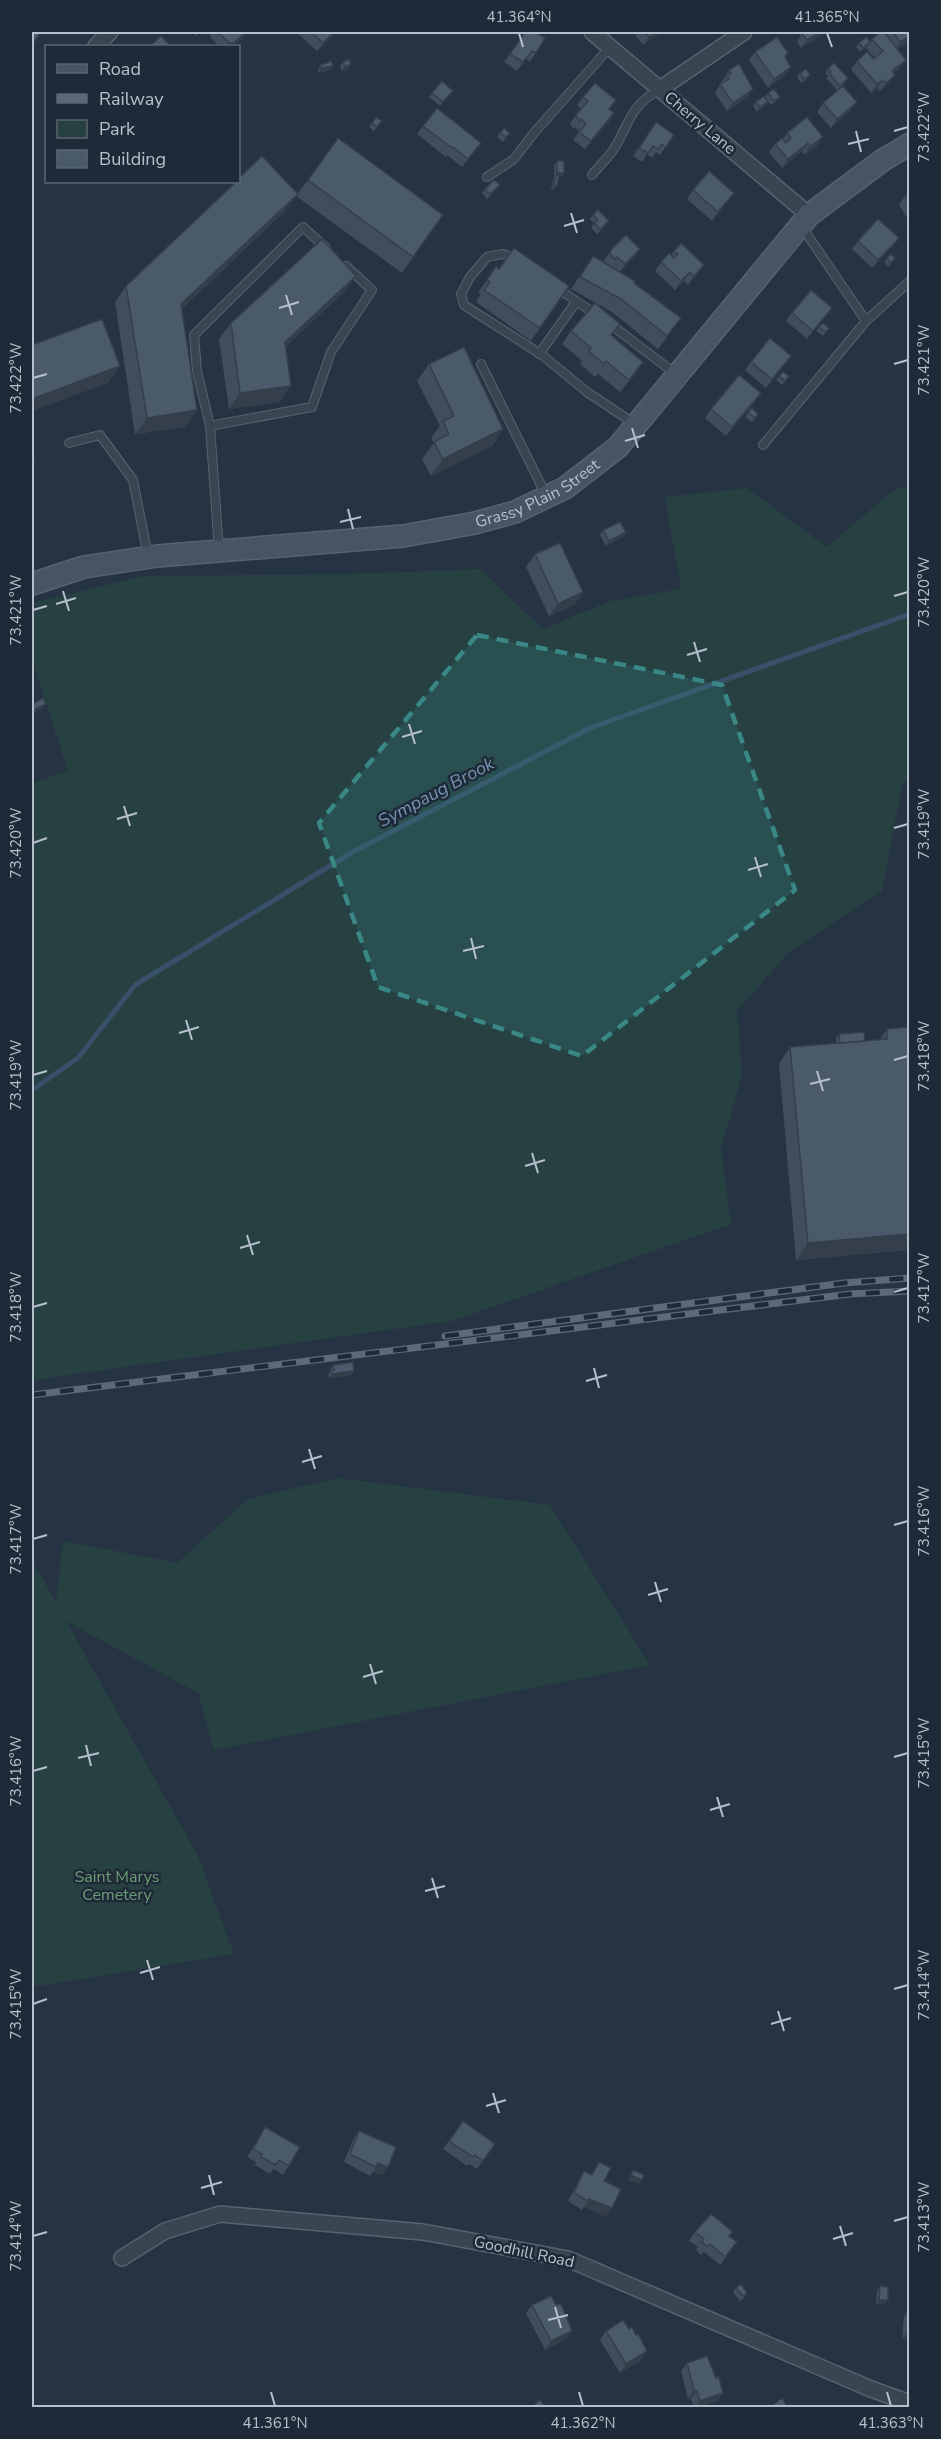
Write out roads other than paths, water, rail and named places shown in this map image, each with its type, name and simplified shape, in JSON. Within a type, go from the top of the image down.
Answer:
[{"type":"main road","name":"Grassy Plain Street","points":[[32,584],[84,567],[148,558],[403,536],[475,523],[514,512],[565,488],[618,447],[805,221],[883,160],[909,144]]},
{"type":"street","points":[[97,45],[110,32]]},
{"type":"street","name":"Cherry Lane","points":[[592,32],[660,89],[805,221]]},
{"type":"street","points":[[660,89],[744,32]]},
{"type":"street","name":"Goodhill Road","points":[[122,2258],[165,2231],[220,2214],[432,2234],[568,2259],[871,2390],[909,2403]]},
{"type":"lane","points":[[487,177],[514,159],[610,47]]},
{"type":"lane","points":[[592,175],[613,149],[629,118],[642,100],[660,89]]},
{"type":"lane","points":[[805,221],[866,321]]},
{"type":"lane","points":[[219,551],[210,426],[197,371],[194,335],[303,227],[329,250]]},
{"type":"lane","points":[[521,260],[503,254],[487,257],[470,277],[461,294],[464,305],[539,354],[587,392],[637,425]]},
{"type":"lane","points":[[210,426],[312,407],[331,352],[372,290],[338,258]]},
{"type":"lane","points":[[546,279],[576,302],[620,330],[678,376]]},
{"type":"lane","points":[[763,445],[866,321],[909,281]]},
{"type":"lane","points":[[539,354],[576,302]]},
{"type":"lane","points":[[481,364],[547,497]]},
{"type":"lane","points":[[69,443],[100,435],[133,480],[148,558]]},
{"type":"waterway","name":"Sympaug Brook","points":[[32,1090],[78,1058],[135,985],[351,853],[590,728],[910,614]]},
{"type":"railway","points":[[445,1336],[844,1283],[910,1278]]},
{"type":"railway","points":[[32,1395],[850,1294],[910,1291]]},
{"type":"park label","name":"Saint Marys Cemetery","points":[[117,1886]]}]
